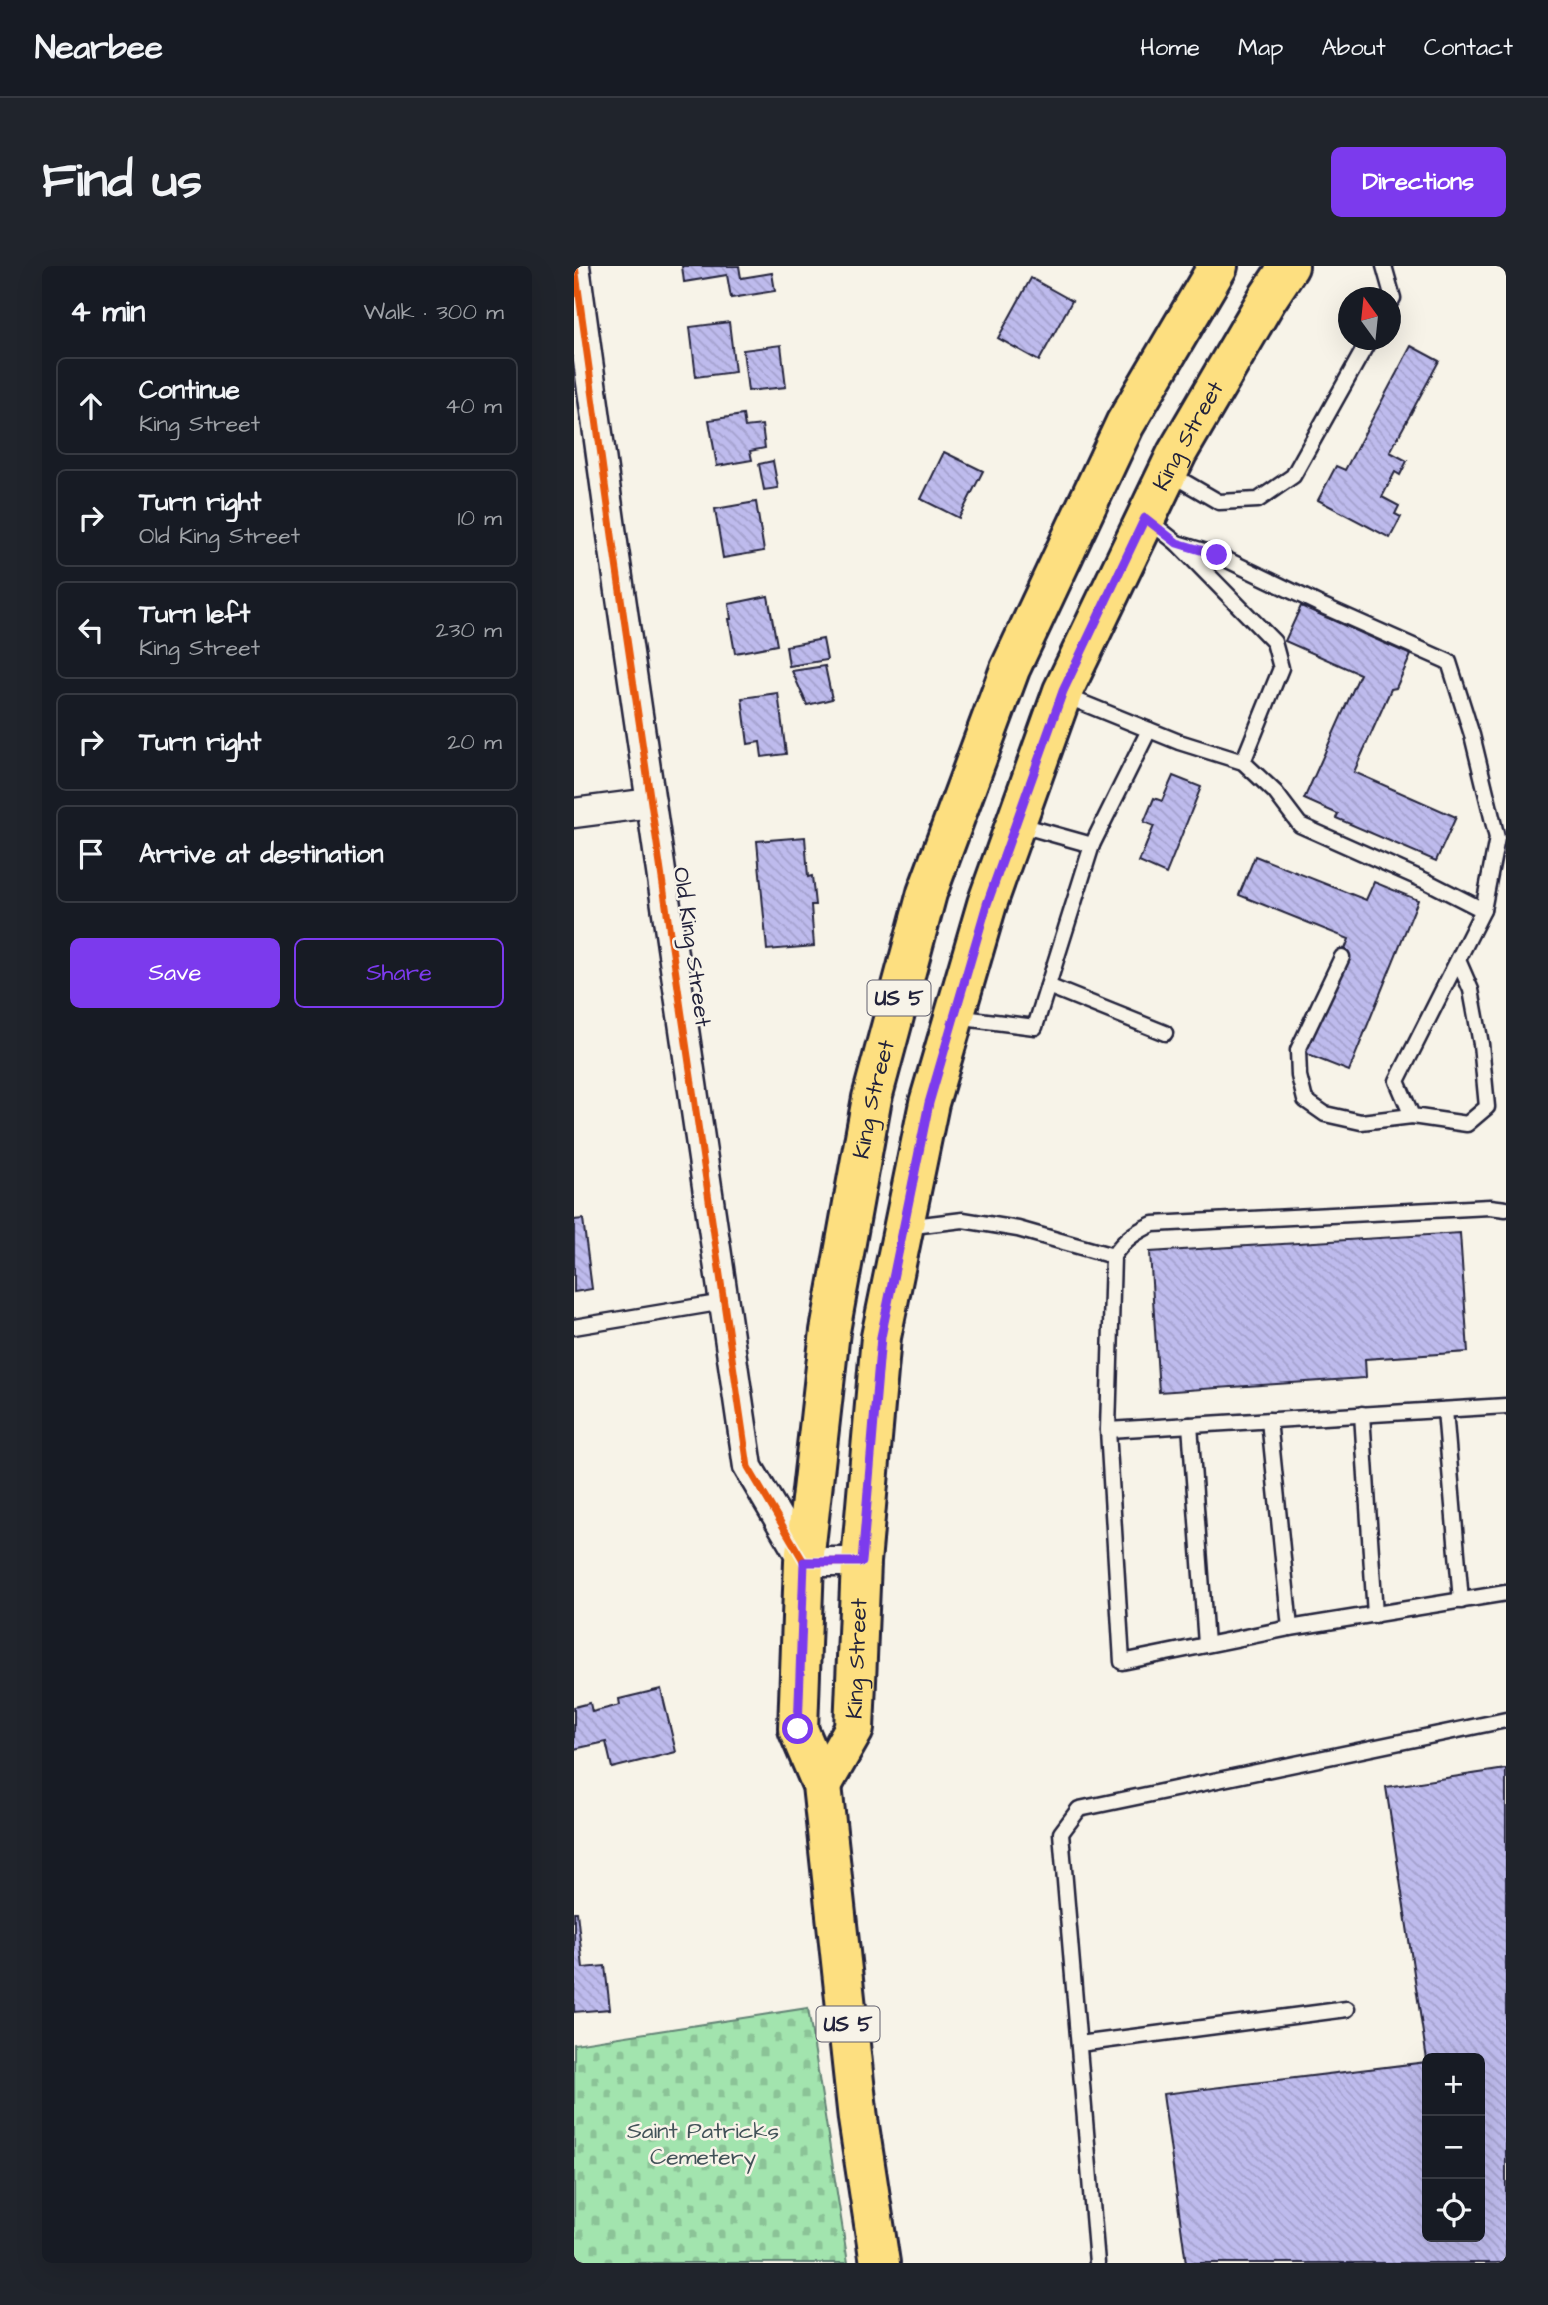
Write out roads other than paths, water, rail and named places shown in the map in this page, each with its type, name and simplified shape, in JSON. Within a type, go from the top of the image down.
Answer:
[{"type":"main road","name":"King Street","points":[[880,2263],[858,2119],[822,1785],[798,1729],[804,1562],[830,1331],[872,1098],[927,892],[1010,669],[1125,424],[1218,266]]},
{"type":"main road","points":[[1218,266],[1267,299]]},
{"type":"main road","name":"King Street","points":[[822,1785],[854,1729],[862,1562],[881,1337],[929,1103],[987,904],[1062,695],[1145,518],[1167,472],[1267,299],[1289,266]]},
{"type":"street","name":"Old King Street","points":[[575,266],[748,1466],[804,1562]]},
{"type":"street","points":[[574,813],[651,803]]},
{"type":"street","points":[[804,1562],[862,1562]]},
{"type":"lane","points":[[1384,266],[1390,287]]},
{"type":"lane","points":[[1167,472],[1219,502],[1258,500],[1293,476],[1363,350]]},
{"type":"lane","points":[[1145,518],[1177,543],[1274,642],[1281,668],[1243,762]]},
{"type":"lane","points":[[1177,543],[1217,555],[1323,606],[1450,662],[1472,735],[1497,838],[1483,910],[1397,1081],[1412,1115]]},
{"type":"lane","points":[[1062,695],[1179,742],[1243,762],[1275,792],[1300,825],[1428,882],[1483,910]]},
{"type":"lane","points":[[954,1017],[1035,1027],[1092,845],[1149,730]]},
{"type":"lane","points":[[1016,823],[1092,845]]},
{"type":"lane","points":[[1342,957],[1298,1050],[1299,1076],[1305,1100],[1325,1114],[1361,1122],[1412,1115],[1467,1124],[1487,1107],[1481,1044],[1471,990],[1458,960]]},
{"type":"lane","points":[[1048,986],[1165,1033]]},
{"type":"lane","points":[[1506,1209],[1490,1207],[1153,1224],[1135,1232],[1113,1256],[1108,1430],[1122,1662],[1290,1628],[1506,1593]]},
{"type":"lane","points":[[904,1227],[963,1220],[1018,1229],[1113,1256]]},
{"type":"lane","points":[[574,1327],[724,1302]]},
{"type":"lane","points":[[1108,1430],[1506,1406]]},
{"type":"lane","points":[[1445,1410],[1461,1601]]},
{"type":"lane","points":[[1362,1415],[1375,1615]]},
{"type":"lane","points":[[1269,1420],[1290,1628]]},
{"type":"lane","points":[[1190,1425],[1206,1644]]},
{"type":"lane","points":[[1097,2263],[1061,1833],[1079,1809],[1506,1720]]},
{"type":"lane","points":[[1079,2044],[1347,2009]]},
{"type":"park label","name":"Saint Patricks Cemetery","points":[[703,2144]]}]
